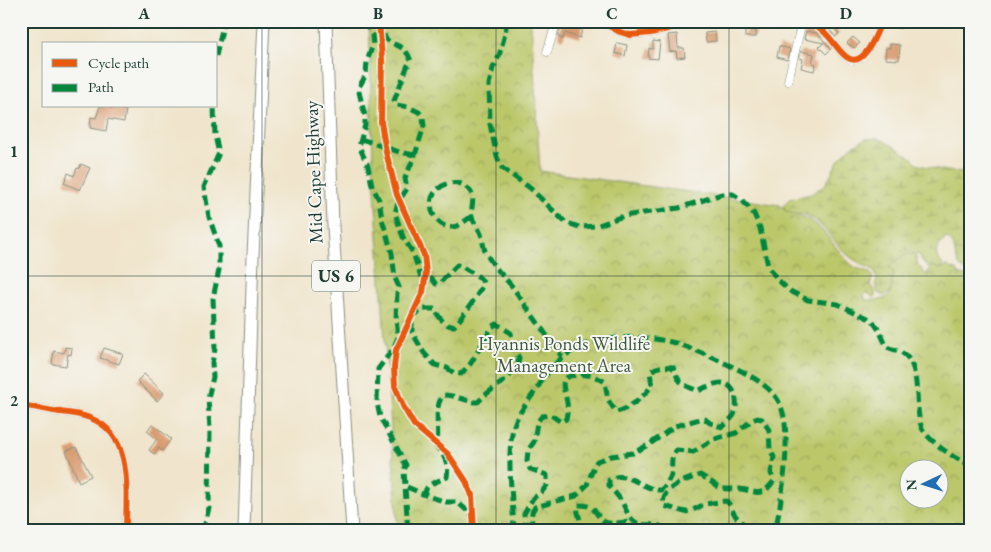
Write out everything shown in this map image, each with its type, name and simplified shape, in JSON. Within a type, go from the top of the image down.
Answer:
[{"type":"highway","points":[[244,531],[253,256],[264,21]]},
{"type":"highway","name":"Mid Cape Highway","points":[[326,21],[333,234],[352,531]]},
{"type":"street","points":[[547,52],[557,21]]},
{"type":"street","points":[[600,21],[625,34],[651,33],[686,23],[755,21]]},
{"type":"street","points":[[645,21],[651,33]]},
{"type":"street","points":[[788,81],[802,21]]},
{"type":"street","points":[[810,21],[828,36],[847,58],[852,59],[860,58],[867,51],[882,21]]},
{"type":"street","points":[[21,405],[89,418],[100,423],[111,433],[120,444],[124,466],[126,531]]},
{"type":"green space","name":"Hyannis Ponds Wildlife Management Area","points":[[369,21],[531,21],[540,171],[780,205],[789,213],[810,220],[827,236],[847,261],[873,276],[870,285],[875,291],[875,297],[868,293],[864,294],[865,300],[881,299],[889,296],[894,273],[889,267],[907,254],[915,254],[918,265],[926,275],[932,266],[939,269],[948,266],[951,269],[957,270],[959,274],[970,278],[970,531],[398,531],[373,162]]},
{"type":"green space","points":[[878,138],[912,158],[919,165],[970,174],[970,274],[959,265],[953,245],[946,238],[936,254],[943,265],[940,269],[930,270],[920,255],[913,254],[894,289],[884,296],[878,293],[875,285],[877,279],[874,270],[850,257],[826,230],[814,220],[806,215],[791,214],[785,210],[783,206],[789,199],[811,194],[825,185],[839,159],[851,147],[865,139]]},
{"type":"building","points":[[562,21],[584,21],[580,38],[565,33],[563,39],[558,37]]},
{"type":"building","points":[[829,21],[837,26],[835,29],[839,33],[836,37],[826,26]]},
{"type":"building","points":[[895,21],[904,21],[900,29],[893,26]]},
{"type":"building","points":[[745,31],[756,31],[756,37],[745,37]]},
{"type":"building","points":[[806,31],[817,33],[831,49],[826,54],[819,47],[824,43],[804,39]]},
{"type":"building","points":[[715,32],[716,41],[706,42],[705,33]]},
{"type":"building","points":[[677,34],[678,48],[684,48],[685,57],[677,58],[676,51],[670,52],[668,35]]},
{"type":"building","points":[[853,37],[860,43],[854,48],[847,43]]},
{"type":"building","points":[[653,41],[660,42],[658,59],[648,58],[649,48],[653,49]]},
{"type":"building","points":[[617,43],[627,45],[625,56],[615,53]]},
{"type":"building","points":[[890,44],[900,45],[899,60],[885,59],[886,48],[890,48]]},
{"type":"building","points":[[779,46],[790,49],[787,60],[777,57]]},
{"type":"building","points":[[801,51],[814,54],[812,63],[816,64],[814,71],[801,68],[803,59],[799,58]]},
{"type":"building","points":[[99,108],[126,110],[124,122],[108,119],[106,131],[90,128],[91,117],[96,118]]},
{"type":"building","points":[[81,164],[90,168],[80,190],[64,183],[68,173],[74,176]]},
{"type":"building","points":[[65,347],[72,348],[71,355],[68,354],[66,366],[52,364],[54,351],[64,353]]},
{"type":"building","points":[[104,348],[123,354],[119,364],[100,358]]},
{"type":"building","points":[[144,374],[164,393],[157,401],[137,381]]},
{"type":"building","points":[[152,424],[171,439],[162,451],[159,448],[154,454],[149,450],[157,439],[147,431]]},
{"type":"building","points":[[76,447],[91,476],[79,482],[66,451]]},
{"type":"marked path","points":[[218,47],[224,21]]},
{"type":"marked path","points":[[364,21],[372,35],[373,45],[367,61],[366,75],[359,87],[365,116],[365,125],[359,146],[379,200],[382,219],[392,253],[395,278],[399,287],[396,319],[398,337],[393,349],[378,369],[377,403],[380,417],[406,465],[404,471],[408,531]]},
{"type":"marked path","points":[[390,21],[385,26],[384,37],[402,48],[411,61],[394,101],[397,105],[419,112],[423,117],[424,126],[405,178],[407,189],[398,202],[395,213],[403,237],[413,253],[423,278],[432,279],[436,284],[439,284],[457,265],[477,275],[483,283],[475,298],[454,326],[447,325],[434,309],[424,309],[414,315],[412,319],[412,332],[424,353],[435,365],[447,368],[454,373],[461,374],[471,363],[492,327],[497,324],[511,333],[513,348],[519,358],[518,363],[508,378],[478,402],[443,395],[438,407],[436,447],[446,460],[447,477],[429,485],[425,495],[446,502],[457,502],[471,516]]},
{"type":"marked path","points":[[504,21],[506,26],[505,34],[489,84],[490,124],[497,157],[502,168],[530,188],[565,222],[579,227],[596,226],[623,216],[679,208],[722,194],[733,194],[742,200],[754,214],[760,228],[768,266],[777,279],[790,291],[808,300],[838,304],[872,320],[887,347],[901,352],[908,358],[915,376],[919,419],[922,428],[930,439],[951,455],[970,466]]},
{"type":"marked path","points":[[203,531],[209,508],[210,429],[208,398],[213,377],[212,363],[215,349],[213,298],[219,270],[219,246],[209,217],[204,187],[219,153],[215,136],[214,108]]},
{"type":"marked path","points":[[361,139],[399,152],[415,155]]},
{"type":"marked path","points":[[472,216],[470,218],[460,225],[455,227],[440,223],[436,219],[431,207],[433,195],[437,190],[449,183],[458,183],[470,191],[473,197],[472,217],[481,234],[487,255],[511,285],[562,357]]},
{"type":"marked path","points":[[514,531],[510,453],[513,429],[519,414],[547,373],[573,350],[600,341],[629,337],[658,339],[692,349],[751,376],[775,396],[784,417],[786,432],[785,467],[775,531]]},
{"type":"marked path","points":[[526,531],[524,514],[533,498],[541,493],[547,485],[547,475],[530,469],[527,461],[528,450],[534,442],[537,422],[542,416],[551,415],[561,422],[566,419],[567,405],[563,384],[566,378],[589,375],[605,382],[608,400],[616,412],[636,402],[646,393],[652,385],[650,372],[661,367],[673,367],[682,383],[698,391],[721,383],[730,386],[733,390],[736,400],[734,415],[722,427],[705,419],[700,419],[675,426],[650,444],[633,453],[611,456],[597,461],[587,485],[576,496],[535,507],[531,519],[535,531]]},
{"type":"marked path","points":[[666,531],[660,526],[641,524],[634,521],[609,486],[609,480],[615,477],[628,478],[648,487],[661,490],[670,477],[672,459],[677,450],[693,452],[714,439],[736,433],[757,418],[762,419],[769,430],[770,450],[774,457],[771,473],[774,481],[769,487],[762,492],[722,488],[700,475],[675,485],[666,494],[664,499],[664,506],[685,512],[705,504],[726,501],[748,531]]},
{"type":"marked path","points":[[407,487],[425,495]]},
{"type":"marked path","points":[[573,531],[580,525],[578,505],[589,506],[607,523],[626,522],[637,531]]},
{"type":"cycle path","points":[[379,21],[382,59],[381,122],[386,152],[397,195],[424,255],[426,272],[423,292],[396,350],[395,386],[403,406],[414,425],[448,454],[466,481],[472,495],[474,531]]},
{"type":"cycle path","points":[[600,21],[620,32],[630,35],[651,33],[687,24],[755,21]]},
{"type":"cycle path","points":[[810,21],[824,32],[845,56],[855,60],[860,58],[868,49],[882,21]]},
{"type":"cycle path","points":[[21,405],[90,418],[104,426],[114,437],[121,451],[124,466],[127,500],[126,531]]}]
